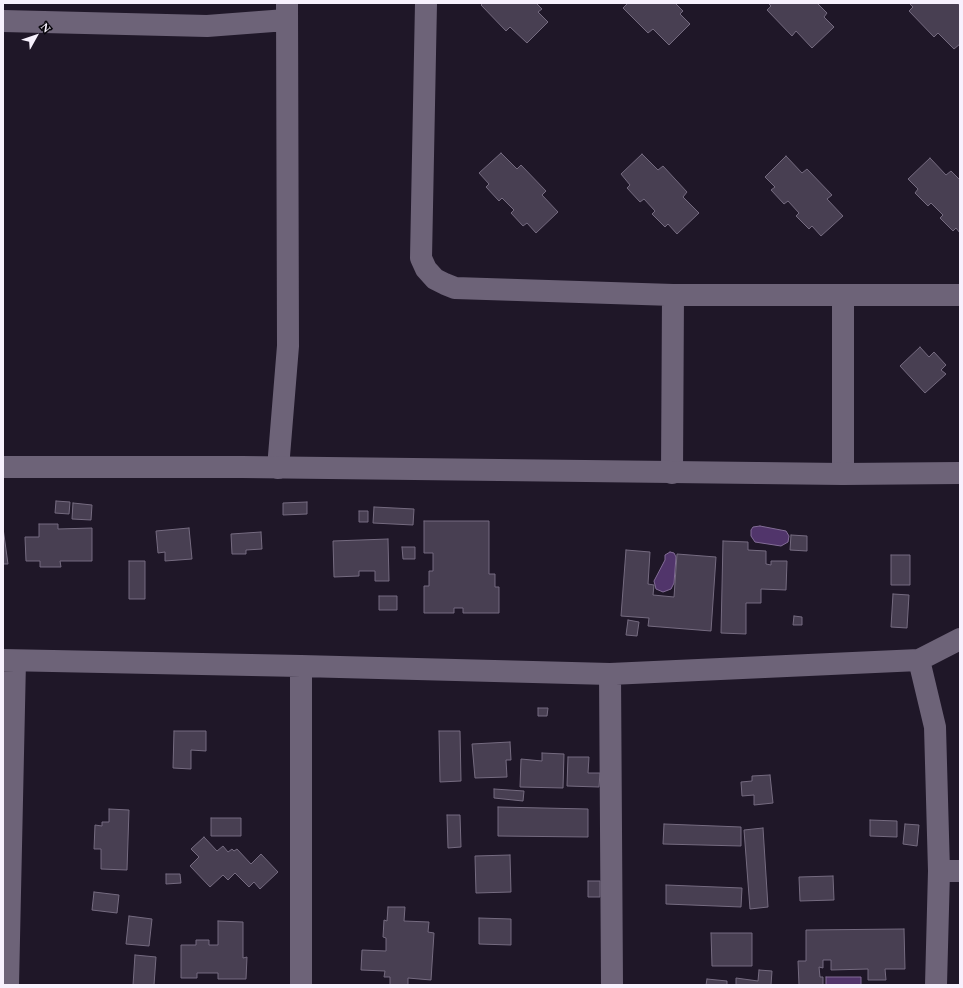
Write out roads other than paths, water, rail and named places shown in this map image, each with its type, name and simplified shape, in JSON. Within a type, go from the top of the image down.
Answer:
[{"type":"street","points":[[426,3],[421,258],[426,269],[435,279],[455,288],[673,295],[960,295]]},
{"type":"street","points":[[3,21],[207,26],[286,12],[288,346],[278,468]]},
{"type":"street","points":[[672,473],[673,295]]},
{"type":"street","points":[[843,295],[844,474]]},
{"type":"street","points":[[3,468],[278,468],[844,474],[960,473]]},
{"type":"street","points":[[8,985],[9,660],[610,674],[918,660],[960,639]]},
{"type":"street","points":[[918,660],[935,727],[949,872],[936,985]]},
{"type":"street","points":[[301,666],[301,985]]},
{"type":"street","points":[[610,674],[612,985]]}]
